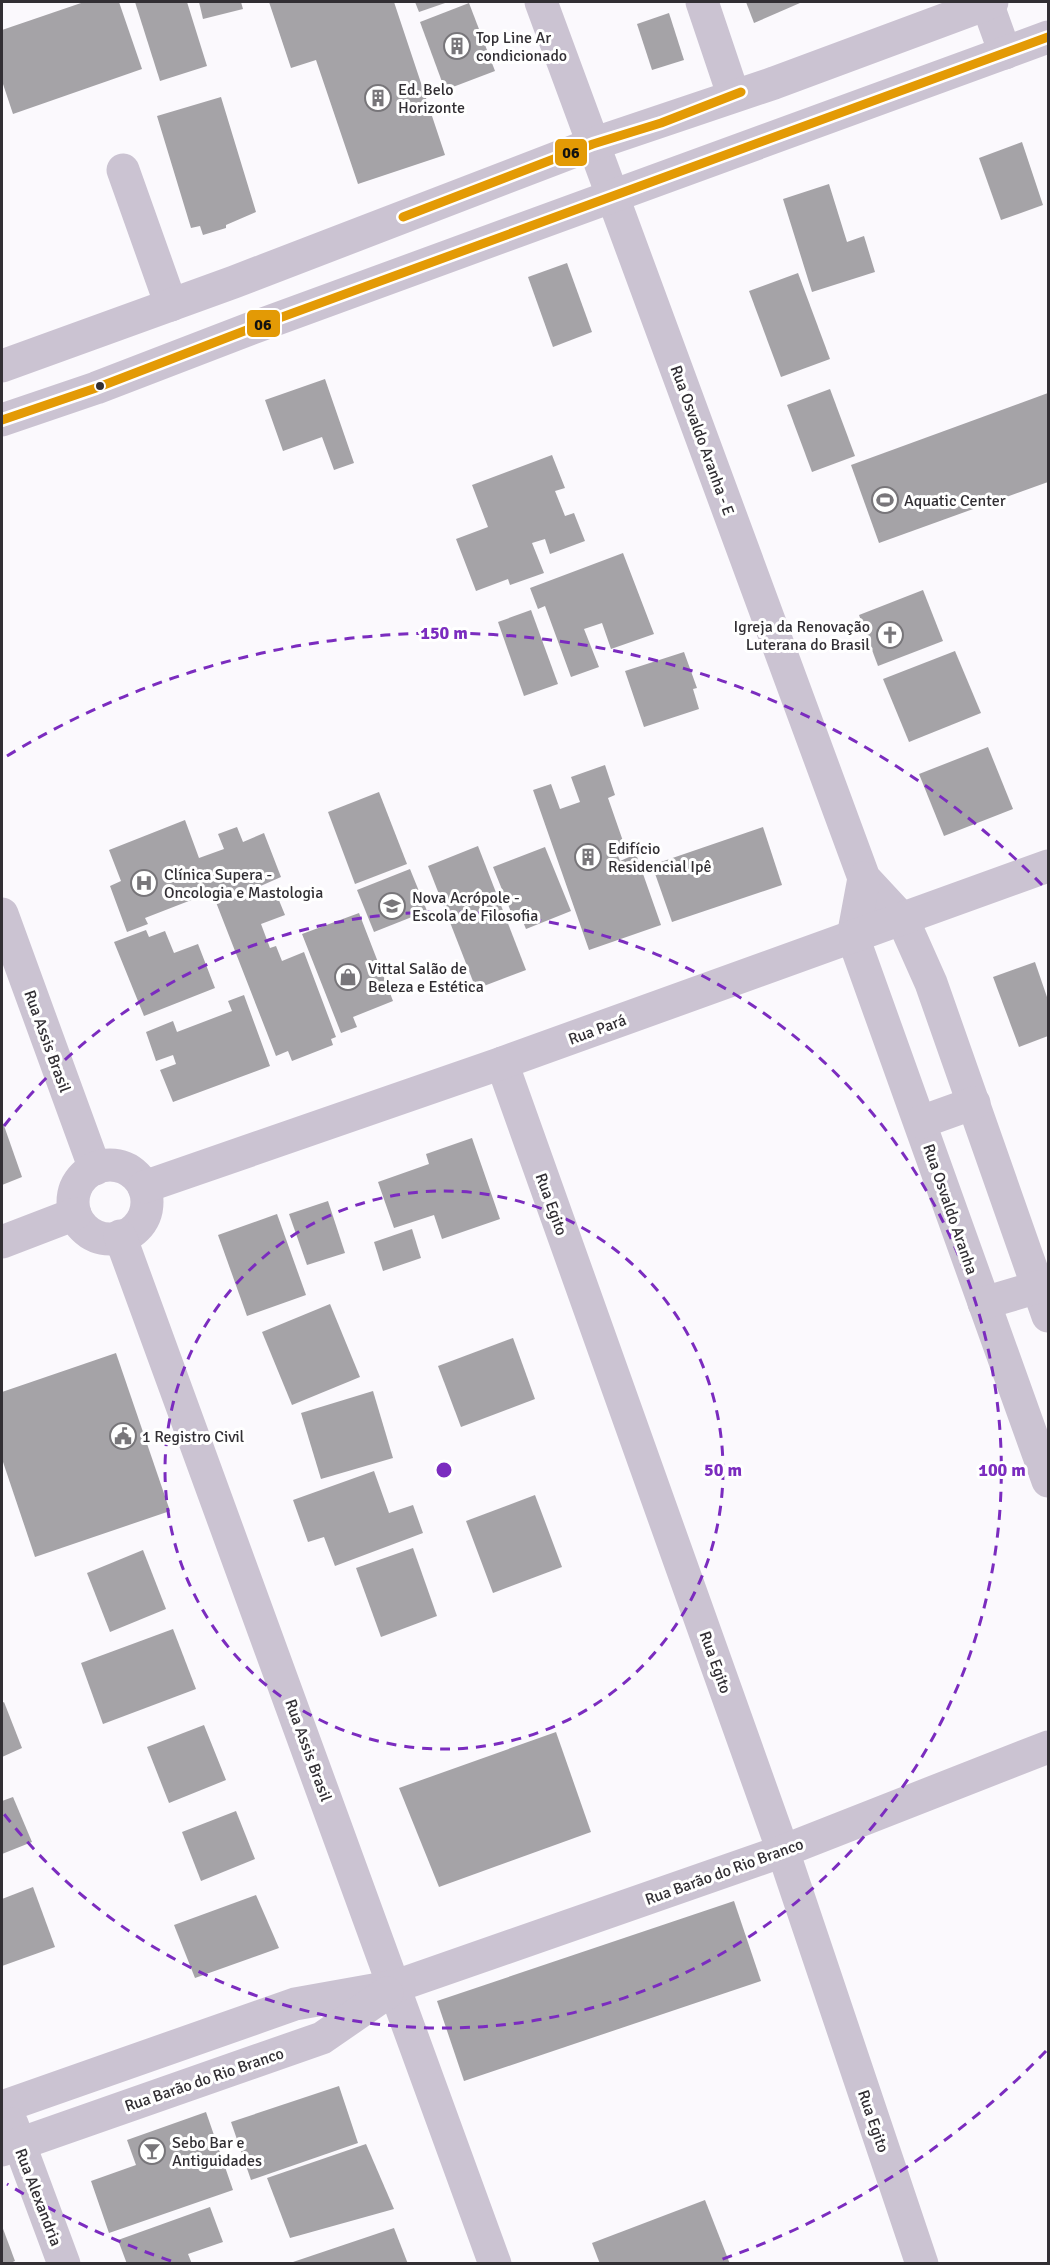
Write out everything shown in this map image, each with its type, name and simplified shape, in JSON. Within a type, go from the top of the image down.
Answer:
[{"type":"street","name":"Rua Osvaldo Aranha - E","points":[[542,2],[864,878],[903,920]]},
{"type":"street","points":[[702,2],[733,94]]},
{"type":"street","points":[[2,366],[234,282],[593,144],[660,123],[733,94],[774,83],[990,2],[1005,53]]},
{"type":"street","points":[[2,420],[96,388],[252,328],[613,198],[1048,37]]},
{"type":"street","points":[[123,170],[171,305]]},
{"type":"street","points":[[234,282],[252,328]]},
{"type":"street","name":"Rua Pará","points":[[144,1187],[502,1063],[1048,866]]},
{"type":"street","name":"Rua Osvaldo Aranha - E","points":[[854,937],[864,878]]},
{"type":"street","name":"Rua Assis Brasil","points":[[2,914],[95,1169]]},
{"type":"street","points":[[903,920],[931,983],[1043,1301],[984,1303]]},
{"type":"street","name":"Rua Osvaldo Aranha","points":[[854,937],[1048,1481]]},
{"type":"street","name":"Rua Egito","points":[[502,1063],[783,1851],[922,2264]]},
{"type":"street","points":[[921,1122],[974,1103]]},
{"type":"street","points":[[106,1165],[122,1167],[136,1176],[144,1187],[147,1206],[142,1221],[130,1233],[115,1239],[98,1237],[84,1228],[75,1214],[73,1198],[79,1182],[95,1169],[106,1165]]},
{"type":"street","points":[[2,1242],[75,1214]]},
{"type":"street","name":"Rua Assis Brasil","points":[[120,1236],[396,1986],[495,2264]]},
{"type":"street","name":"Rua Barão do Rio Branco","points":[[3,2103],[295,2004],[396,1986],[783,1851],[1048,1747]]},
{"type":"street","name":"Rua Barão do Rio Branco","points":[[10,2147],[322,2038],[396,1986]]},
{"type":"street","name":"Rua Alexandria","points":[[3,2103],[10,2147],[64,2264]]},
{"type":"building","points":[[84,2],[119,2],[142,69],[13,114],[2,81],[2,30]]},
{"type":"building","points":[[135,2],[187,2],[207,66],[160,81]]},
{"type":"building","points":[[199,2],[241,2],[243,9],[203,19]]},
{"type":"building","name":"Ed. Belo Horizonte","points":[[269,2],[394,2],[445,155],[358,184],[316,60],[291,68]]},
{"type":"building","points":[[415,2],[448,2],[419,12]]},
{"type":"building","points":[[746,2],[799,2],[800,3],[754,23]]},
{"type":"building","name":"Top Line Ar condicionado","points":[[469,3],[495,71],[445,90],[420,22]]},
{"type":"building","points":[[669,13],[684,60],[652,70],[637,24]]},
{"type":"building","points":[[221,97],[256,212],[226,225],[226,228],[203,235],[200,226],[191,228],[157,116]]},
{"type":"building","points":[[1022,142],[1043,205],[1001,220],[979,158]]},
{"type":"building","points":[[829,184],[847,242],[864,236],[875,272],[812,292],[783,199]]},
{"type":"building","points":[[567,263],[592,332],[553,347],[528,277]]},
{"type":"building","points":[[798,273],[830,359],[781,377],[749,291]]},
{"type":"building","points":[[325,379],[354,463],[334,470],[322,437],[283,451],[265,400]]},
{"type":"building","points":[[830,389],[855,456],[812,472],[787,405]]},
{"type":"building","points":[[1048,393],[1048,482],[879,543],[851,465]]},
{"type":"building","points":[[552,455],[565,488],[555,491],[565,516],[574,513],[585,541],[550,554],[545,539],[532,543],[544,573],[510,585],[508,579],[476,591],[456,539],[488,527],[472,485]]},
{"type":"building","points":[[623,553],[654,634],[611,649],[602,623],[584,629],[599,667],[571,677],[545,606],[538,609],[530,588]]},
{"type":"building","points":[[923,590],[943,641],[878,666],[859,615]]},
{"type":"building","points":[[531,610],[558,684],[524,696],[498,622]]},
{"type":"building","points":[[955,651],[981,713],[909,742],[883,679]]},
{"type":"building","points":[[684,652],[697,688],[693,689],[699,709],[644,727],[625,671]]},
{"type":"building","points":[[988,747],[1013,809],[944,836],[919,774]]},
{"type":"building","name":"Edifício Residencial Ipê","points":[[605,765],[615,795],[608,798],[624,844],[615,847],[620,861],[636,854],[661,925],[589,950],[533,790],[551,784],[560,809],[580,802],[571,777]]},
{"type":"building","points":[[379,792],[407,864],[355,884],[328,812]]},
{"type":"building","points":[[185,820],[199,858],[224,849],[218,834],[237,827],[243,842],[264,833],[281,877],[256,888],[260,899],[276,893],[285,915],[261,924],[270,948],[276,946],[282,961],[304,952],[336,1037],[331,1039],[333,1045],[292,1061],[288,1051],[276,1056],[212,892],[145,918],[148,924],[127,932],[110,886],[121,881],[109,850]]},
{"type":"building","points":[[763,827],[782,885],[672,922],[652,865]]},
{"type":"building","points":[[478,846],[526,970],[476,989],[428,866]]},
{"type":"building","points":[[545,847],[571,911],[526,929],[518,910],[511,912],[493,867]]},
{"type":"building","points":[[410,869],[427,911],[374,932],[357,890]]},
{"type":"building","points":[[359,913],[393,1001],[353,1017],[357,1027],[341,1033],[302,934]]},
{"type":"building","points":[[146,930],[149,937],[165,931],[174,953],[198,944],[215,988],[144,1016],[114,942]]},
{"type":"building","points":[[1035,962],[1048,1000],[1048,1036],[1019,1047],[993,977]]},
{"type":"building","points":[[244,995],[270,1066],[173,1102],[160,1070],[176,1064],[173,1055],[156,1061],[146,1032],[173,1021],[177,1032],[232,1011],[228,1001]]},
{"type":"building","points":[[2,1120],[22,1177],[2,1185]]},
{"type":"building","points":[[472,1138],[500,1219],[442,1239],[434,1215],[394,1228],[378,1182],[429,1164],[426,1154]]},
{"type":"building","points":[[328,1201],[345,1253],[307,1265],[289,1214]]},
{"type":"building","points":[[277,1214],[306,1295],[247,1316],[218,1235]]},
{"type":"building","points":[[412,1229],[421,1258],[383,1271],[374,1242]]},
{"type":"building","points":[[330,1304],[360,1377],[292,1405],[262,1332]]},
{"type":"building","points":[[513,1338],[535,1399],[461,1427],[438,1366]]},
{"type":"building","points":[[116,1353],[170,1511],[35,1557],[2,1459],[2,1392]]},
{"type":"building","points":[[373,1391],[393,1458],[321,1479],[301,1413]]},
{"type":"building","points":[[374,1471],[389,1513],[413,1505],[423,1533],[335,1566],[324,1537],[308,1542],[293,1500]]},
{"type":"building","points":[[535,1495],[562,1567],[493,1593],[466,1521]]},
{"type":"building","points":[[413,1548],[437,1616],[381,1637],[356,1568]]},
{"type":"building","points":[[143,1550],[166,1609],[110,1632],[87,1573]]},
{"type":"building","points":[[173,1629],[196,1689],[103,1724],[81,1663]]},
{"type":"building","points":[[4,1702],[22,1748],[2,1757],[2,1703]]},
{"type":"building","points":[[204,1725],[226,1780],[169,1803],[147,1747]]},
{"type":"building","points":[[556,1732],[591,1832],[439,1887],[399,1788]]},
{"type":"building","points":[[13,1797],[32,1842],[2,1854],[2,1801]]},
{"type":"building","points":[[236,1811],[255,1859],[201,1881],[182,1832]]},
{"type":"building","points":[[33,1887],[55,1947],[2,1966],[2,1899]]},
{"type":"building","points":[[256,1895],[279,1948],[195,1978],[174,1925]]},
{"type":"building","points":[[734,1901],[761,1981],[464,2081],[437,2001]]},
{"type":"building","points":[[339,2086],[358,2143],[251,2180],[231,2122]]},
{"type":"building","points":[[206,2112],[233,2190],[109,2233],[91,2181],[136,2165],[127,2140]]},
{"type":"building","points":[[366,2144],[394,2209],[290,2238],[267,2178]]},
{"type":"building","points":[[705,2200],[730,2264],[600,2264],[592,2243]]},
{"type":"building","points":[[210,2207],[223,2242],[188,2254],[192,2264],[127,2264],[118,2240]]},
{"type":"building","points":[[2,2226],[15,2261],[8,2264],[2,2264]]},
{"type":"building","points":[[394,2228],[408,2264],[290,2264],[290,2263]]},
{"type":"transit line","name":"06","points":[[2,420],[96,388],[252,328],[1048,37]]},
{"type":"transit line","name":"06","points":[[403,217],[593,144],[661,123],[741,92]]},
{"type":"place","name":"Top Line Ar condicionado","points":[[457,46]]},
{"type":"place","name":"Ed. Belo Horizonte","points":[[378,98]]},
{"type":"place","name":"Aquatic Center","points":[[885,500]]},
{"type":"place","name":"Igreja da Renovação Luterana do Brasil","points":[[890,635]]},
{"type":"place","name":"Edifício Residencial Ipê","points":[[588,857]]},
{"type":"place","name":"Clínica Supera - Oncologia e Mastologia","points":[[144,883]]},
{"type":"place","name":"Nova Acrópole - Escola de Filosofia","points":[[392,906]]},
{"type":"place","name":"Vittal Salão de Beleza e Estética","points":[[348,977]]},
{"type":"place","name":"1 Registro Civil","points":[[123,1436]]},
{"type":"place","name":"Sebo Bar e Antiguidades","points":[[152,2151]]}]
